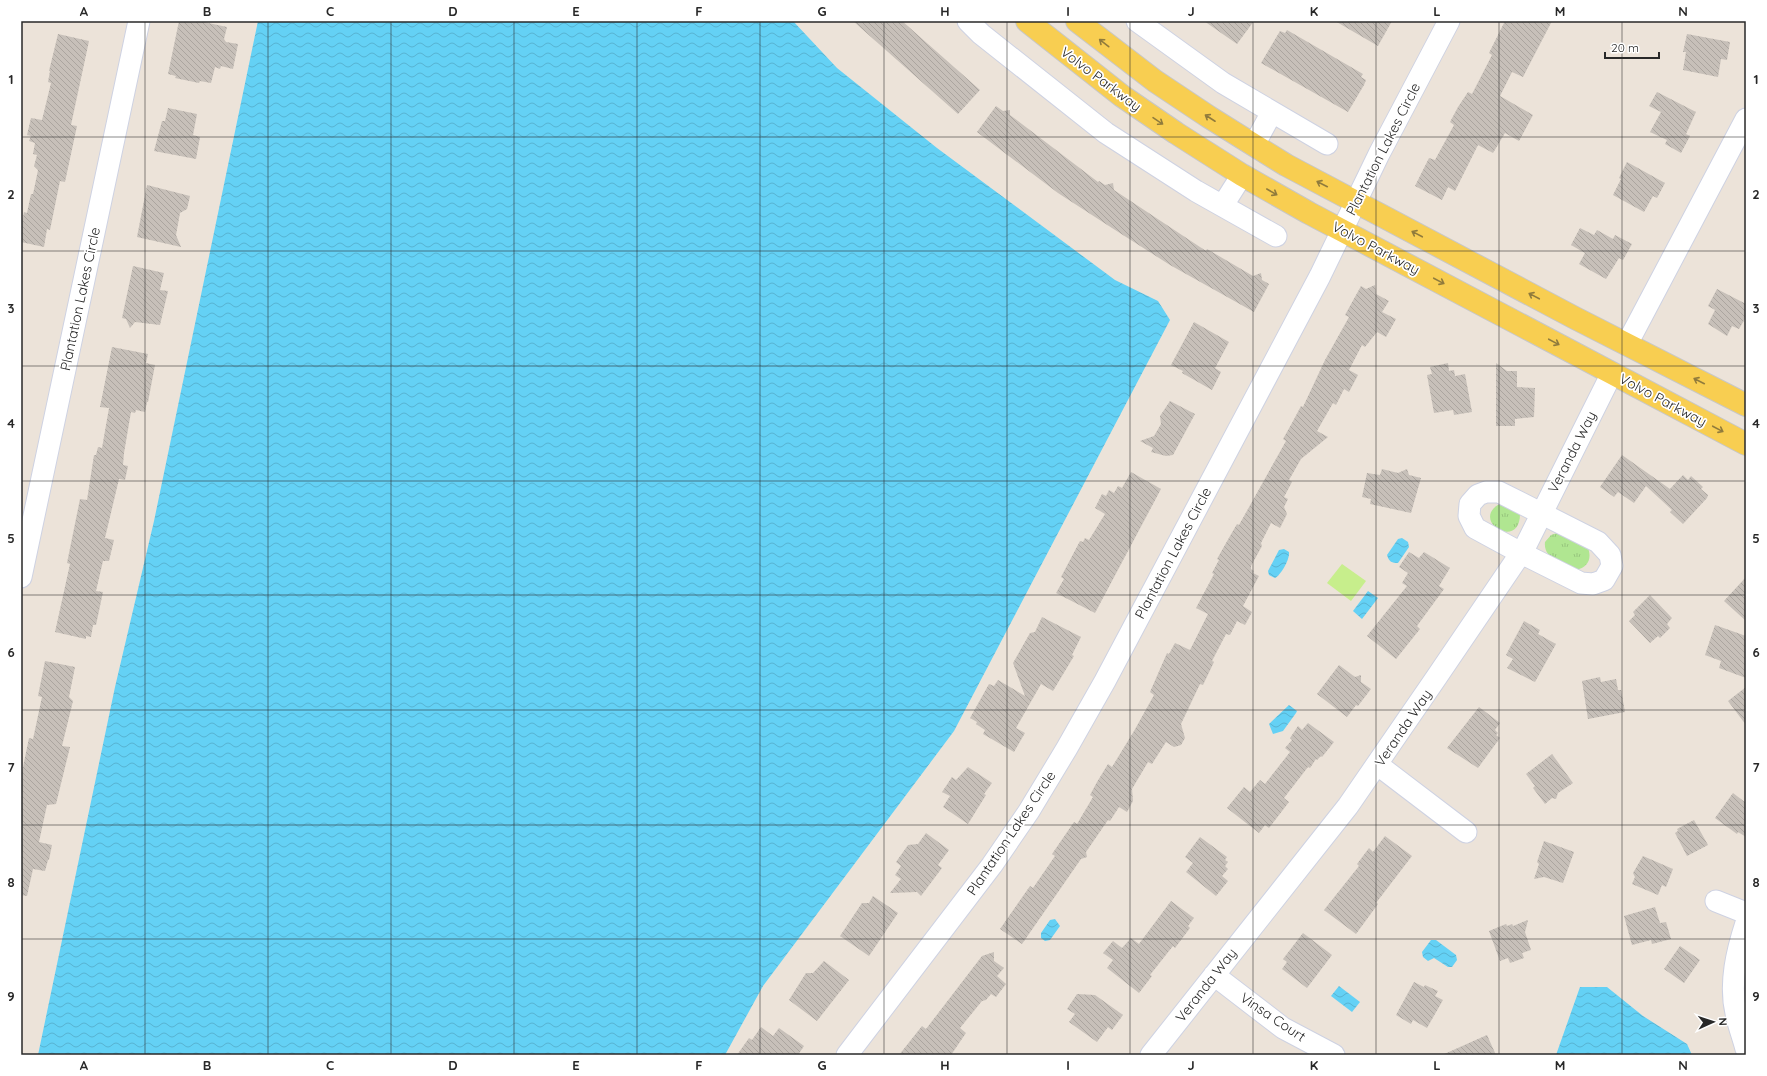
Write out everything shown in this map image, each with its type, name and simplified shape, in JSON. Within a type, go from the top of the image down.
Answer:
[{"type":"main road","name":"Volvo Parkway","points":[[1026,21],[1122,96],[1242,175],[1746,444]]},
{"type":"main road","points":[[1077,21],[1155,81],[1286,165],[1746,406]]},
{"type":"street","name":"Plantation Lakes Circle","points":[[21,577],[139,21]]},
{"type":"street","points":[[968,21],[981,34],[1106,133],[1196,192],[1223,205],[1276,236]]},
{"type":"street","points":[[1137,21],[1223,84],[1327,144]]},
{"type":"street","name":"Plantation Lakes Circle","points":[[847,1055],[992,865],[1067,748],[1169,562],[1320,276],[1356,202],[1449,21]]},
{"type":"street","points":[[1254,145],[1272,112]]},
{"type":"street","points":[[1627,344],[1746,119]]},
{"type":"street","points":[[1223,205],[1242,175]]},
{"type":"street","name":"Veranda Way","points":[[1151,1055],[1348,806],[1378,765],[1520,553],[1542,513],[1612,373]]},
{"type":"street","points":[[1486,492],[1499,492],[1598,542],[1610,555],[1612,566],[1604,580],[1593,584],[1581,582],[1520,553],[1475,528],[1469,516],[1470,504],[1478,496],[1486,492]]},
{"type":"street","points":[[1378,765],[1466,832]]},
{"type":"street","points":[[1716,901],[1746,913]]},
{"type":"street","points":[[1746,922],[1739,944],[1734,973],[1736,1013],[1746,1049]]},
{"type":"street","name":"Vinsa Court","points":[[1214,975],[1283,1028],[1334,1055]]},
{"type":"green space","points":[[1501,503],[1520,514],[1518,525],[1512,531],[1505,532],[1498,529],[1493,524],[1490,517],[1492,510]]},
{"type":"green space","points":[[1560,532],[1588,548],[1590,556],[1584,567],[1576,570],[1560,563],[1547,553],[1545,542],[1551,535]]},
{"type":"green space","points":[[1342,564],[1366,581],[1351,601],[1327,583]]},
{"type":"water","points":[[258,21],[793,21],[837,68],[937,148],[1115,280],[1158,301],[1170,320],[954,731],[763,986],[725,1055],[38,1055],[115,687],[154,521]]},
{"type":"water","points":[[1402,538],[1408,542],[1409,547],[1398,563],[1392,562],[1387,555],[1398,539]]},
{"type":"water","points":[[1284,549],[1289,552],[1287,563],[1275,578],[1269,575],[1268,571],[1279,550]]},
{"type":"water","points":[[1368,591],[1378,598],[1362,619],[1353,611]]},
{"type":"water","points":[[1289,705],[1297,711],[1296,713],[1283,731],[1273,734],[1269,724]]},
{"type":"water","points":[[1055,919],[1060,926],[1050,940],[1045,941],[1041,938],[1041,933],[1050,920]]},
{"type":"water","points":[[1431,940],[1436,940],[1456,955],[1457,960],[1452,967],[1448,967],[1434,958],[1428,961],[1423,957],[1422,952]]},
{"type":"water","points":[[1339,986],[1360,1002],[1352,1012],[1331,996]]},
{"type":"water","points":[[1580,987],[1607,987],[1643,1016],[1687,1044],[1692,1055],[1556,1055]]},
{"type":"building","points":[[179,21],[199,21],[227,27],[224,39],[226,42],[238,44],[233,69],[221,66],[220,69],[215,67],[211,83],[200,81],[199,83],[175,78],[176,76],[168,74]]},
{"type":"building","points":[[853,21],[902,21],[980,90],[958,114]]},
{"type":"building","points":[[1204,21],[1254,21],[1237,44]]},
{"type":"building","points":[[1335,21],[1392,21],[1378,46]]},
{"type":"building","points":[[1505,21],[1552,21],[1523,77],[1512,72],[1500,96],[1533,115],[1519,141],[1505,133],[1493,153],[1478,145],[1455,191],[1448,187],[1442,200],[1415,186],[1429,158],[1435,160],[1454,125],[1450,122],[1458,107],[1468,92],[1472,94],[1492,55],[1489,53]]},
{"type":"building","points":[[1287,30],[1363,74],[1361,77],[1366,80],[1348,112],[1261,63],[1280,31],[1285,33]]},
{"type":"building","points":[[58,34],[89,41],[71,125],[77,126],[65,182],[60,181],[50,230],[47,229],[44,247],[21,242],[21,227],[24,212],[27,213],[38,170],[34,166],[37,155],[33,154],[35,143],[29,141],[31,136],[27,135],[31,118],[42,120],[51,83],[48,82],[49,71]]},
{"type":"building","points":[[1687,34],[1730,42],[1727,60],[1721,59],[1718,77],[1683,70],[1686,52],[1683,52]]},
{"type":"building","points":[[1657,92],[1696,112],[1686,134],[1690,136],[1681,153],[1665,144],[1667,140],[1650,132],[1661,112],[1649,106]]},
{"type":"building","points":[[996,106],[1003,111],[1010,110],[1010,115],[1098,182],[1099,181],[1105,185],[1113,183],[1114,190],[1206,251],[1207,249],[1253,276],[1261,273],[1262,280],[1269,284],[1254,312],[1170,265],[1058,193],[977,132]]},
{"type":"building","points":[[168,108],[197,114],[193,135],[200,137],[196,159],[154,151],[162,121],[165,121]]},
{"type":"building","points":[[1627,162],[1665,183],[1657,198],[1653,196],[1644,212],[1613,195]]},
{"type":"building","points":[[147,185],[190,196],[187,209],[180,213],[176,235],[181,247],[137,237]]},
{"type":"building","points":[[1580,228],[1594,235],[1597,230],[1613,239],[1615,235],[1632,244],[1623,260],[1619,258],[1606,279],[1579,264],[1585,253],[1571,245]]},
{"type":"building","points":[[133,266],[164,273],[160,290],[168,291],[160,325],[135,322],[130,328],[126,319],[122,318]]},
{"type":"building","points":[[1375,285],[1376,294],[1389,301],[1382,312],[1396,319],[1386,337],[1377,332],[1365,347],[1362,345],[1349,370],[1358,375],[1349,392],[1344,389],[1336,405],[1333,403],[1317,431],[1328,437],[1301,459],[1289,480],[1292,482],[1284,497],[1288,499],[1284,507],[1287,514],[1280,528],[1271,523],[1261,543],[1262,546],[1251,566],[1251,569],[1254,571],[1253,573],[1259,576],[1243,606],[1252,612],[1245,625],[1237,621],[1230,635],[1226,634],[1212,661],[1214,662],[1203,685],[1200,684],[1181,724],[1185,738],[1181,745],[1174,747],[1166,742],[1152,764],[1148,762],[1132,789],[1133,801],[1127,812],[1119,807],[1110,821],[1108,820],[1086,852],[1087,857],[1081,859],[1022,944],[1000,929],[1030,886],[1033,888],[1055,856],[1052,854],[1074,822],[1077,824],[1093,797],[1090,795],[1108,764],[1112,767],[1134,731],[1154,695],[1150,692],[1167,653],[1169,654],[1175,643],[1190,650],[1208,614],[1196,608],[1214,574],[1212,573],[1219,560],[1217,559],[1237,524],[1239,525],[1286,441],[1283,439],[1301,406],[1303,407],[1325,360],[1349,317],[1345,315],[1361,286],[1366,289]]},
{"type":"building","points":[[1717,289],[1746,304],[1746,317],[1739,329],[1732,326],[1727,336],[1708,324],[1715,310],[1708,306]]},
{"type":"building","points":[[1194,322],[1229,342],[1215,368],[1221,372],[1212,390],[1171,365]]},
{"type":"building","points":[[112,347],[148,354],[146,363],[155,365],[145,412],[136,410],[135,413],[131,412],[123,465],[128,466],[125,480],[119,479],[105,538],[114,540],[109,561],[103,561],[96,591],[103,592],[96,625],[93,625],[91,637],[86,636],[86,639],[55,632],[70,564],[67,563],[80,499],[87,500],[94,455],[96,455],[98,447],[102,448],[109,408],[100,407]]},
{"type":"building","points":[[1448,363],[1449,371],[1454,370],[1455,376],[1465,374],[1472,412],[1454,415],[1453,410],[1434,413],[1427,375],[1432,374],[1430,367]]},
{"type":"building","points":[[1496,363],[1507,371],[1517,371],[1517,387],[1535,388],[1534,417],[1515,419],[1515,426],[1496,426]]},
{"type":"building","points":[[1170,401],[1195,414],[1173,455],[1166,456],[1151,452],[1153,448],[1140,441],[1154,436],[1161,424],[1160,416]]},
{"type":"building","points":[[1622,455],[1670,489],[1683,475],[1688,480],[1691,476],[1703,487],[1701,489],[1708,495],[1707,498],[1683,524],[1670,512],[1672,510],[1646,486],[1634,503],[1618,492],[1614,497],[1600,487]]},
{"type":"building","points":[[1382,469],[1398,473],[1407,469],[1409,475],[1421,478],[1411,513],[1370,504],[1371,499],[1362,497],[1367,473],[1380,475]]},
{"type":"building","points":[[1131,472],[1161,489],[1095,613],[1056,593],[1064,579],[1061,577],[1080,541],[1083,542],[1085,538],[1089,540],[1105,514],[1095,508],[1102,494],[1106,496],[1109,490],[1114,493],[1118,486],[1122,488]]},
{"type":"building","points":[[1409,552],[1419,558],[1424,552],[1450,568],[1439,586],[1444,589],[1417,626],[1420,629],[1396,659],[1367,636],[1407,586],[1402,583],[1408,573],[1399,567]]},
{"type":"building","points":[[1746,577],[1746,621],[1724,601]]},
{"type":"building","points":[[1650,595],[1672,618],[1667,624],[1670,628],[1660,638],[1658,636],[1650,643],[1629,621],[1635,615],[1633,612]]},
{"type":"building","points":[[1042,617],[1081,637],[1072,655],[1074,656],[1053,691],[1041,684],[1016,728],[1025,733],[1014,752],[983,734],[985,730],[976,724],[977,722],[970,718],[989,684],[994,686],[998,680],[1025,696],[1013,663],[1030,633],[1035,632]]},
{"type":"building","points":[[1524,621],[1540,630],[1538,634],[1556,644],[1535,682],[1507,668],[1513,659],[1506,655]]},
{"type":"building","points":[[1715,625],[1746,636],[1746,678],[1719,668],[1721,661],[1705,655]]},
{"type":"building","points":[[45,661],[75,667],[69,697],[73,701],[62,746],[70,747],[56,804],[47,805],[39,842],[52,845],[49,860],[45,871],[33,869],[27,896],[21,895],[21,777],[29,738],[33,739],[42,697],[38,696]]},
{"type":"building","points":[[1339,665],[1355,677],[1361,675],[1361,682],[1371,689],[1347,717],[1317,694]]},
{"type":"building","points":[[1600,677],[1601,682],[1616,679],[1618,690],[1621,690],[1625,712],[1588,719],[1582,681]]},
{"type":"building","points":[[1746,687],[1746,725],[1728,701]]},
{"type":"building","points":[[1479,707],[1500,723],[1495,730],[1498,733],[1496,735],[1500,738],[1478,768],[1447,748]]},
{"type":"building","points":[[1308,723],[1334,742],[1322,757],[1321,756],[1317,760],[1316,759],[1310,768],[1308,767],[1284,798],[1289,802],[1269,828],[1265,825],[1259,833],[1227,808],[1244,787],[1250,792],[1260,780],[1265,784],[1290,752],[1285,748],[1292,740],[1290,738],[1298,726],[1302,730]]},
{"type":"building","points":[[1552,754],[1573,783],[1558,793],[1556,799],[1552,798],[1545,804],[1533,788],[1535,786],[1526,774]]},
{"type":"building","points":[[968,767],[992,783],[984,794],[986,795],[968,824],[943,807],[950,796],[942,792],[952,777],[956,780]]},
{"type":"building","points":[[1733,793],[1746,803],[1746,837],[1738,832],[1737,834],[1715,818]]},
{"type":"building","points":[[1694,820],[1708,845],[1687,856],[1675,833],[1678,831],[1677,829]]},
{"type":"building","points":[[926,833],[949,850],[938,865],[942,868],[921,896],[917,892],[890,893],[901,879],[895,875],[901,866],[896,862],[908,845],[918,844]]},
{"type":"building","points":[[1385,836],[1412,856],[1376,903],[1378,904],[1356,934],[1324,910],[1359,866],[1357,864],[1369,848],[1373,852]]},
{"type":"building","points":[[1200,837],[1227,857],[1225,860],[1228,862],[1225,866],[1228,869],[1222,876],[1228,881],[1216,896],[1186,872],[1193,863],[1185,857]]},
{"type":"building","points":[[1544,841],[1574,852],[1563,883],[1544,877],[1534,879],[1539,864],[1537,862]]},
{"type":"building","points":[[1643,856],[1673,869],[1666,887],[1662,885],[1658,895],[1632,884],[1635,877],[1633,873]]},
{"type":"building","points":[[873,896],[898,913],[869,956],[840,936],[862,903],[869,903]]},
{"type":"building","points":[[1171,901],[1194,918],[1188,926],[1190,928],[1175,948],[1173,946],[1150,975],[1152,976],[1139,993],[1107,968],[1113,960],[1103,953],[1113,941],[1122,948],[1131,938],[1139,944]]},
{"type":"building","points":[[1655,907],[1660,923],[1666,922],[1671,939],[1652,944],[1651,940],[1632,945],[1624,916]]},
{"type":"building","points":[[1528,920],[1525,932],[1531,950],[1522,953],[1524,958],[1510,963],[1508,958],[1500,961],[1489,931],[1506,924],[1507,926],[1512,924],[1513,926]]},
{"type":"building","points":[[1303,933],[1332,955],[1307,988],[1282,969],[1287,962],[1283,959]]},
{"type":"building","points":[[1680,946],[1700,960],[1684,983],[1664,969]]},
{"type":"building","points":[[994,952],[994,961],[1004,968],[997,976],[1006,984],[996,997],[991,994],[986,1000],[982,1001],[960,1028],[966,1033],[951,1055],[899,1055],[922,1026],[926,1029],[982,956]]},
{"type":"building","points":[[824,961],[849,980],[817,1021],[789,1000],[806,973],[813,973]]},
{"type":"building","points":[[1414,982],[1438,991],[1435,996],[1443,1000],[1427,1028],[1413,1020],[1411,1024],[1396,1015]]},
{"type":"building","points":[[1077,994],[1095,995],[1123,1015],[1112,1030],[1108,1027],[1097,1042],[1069,1022],[1075,1014],[1067,1009]]},
{"type":"building","points":[[761,1027],[773,1036],[779,1028],[804,1046],[798,1055],[737,1055],[749,1038],[752,1040]]},
{"type":"building","points":[[1487,1035],[1496,1055],[1442,1055]]}]
